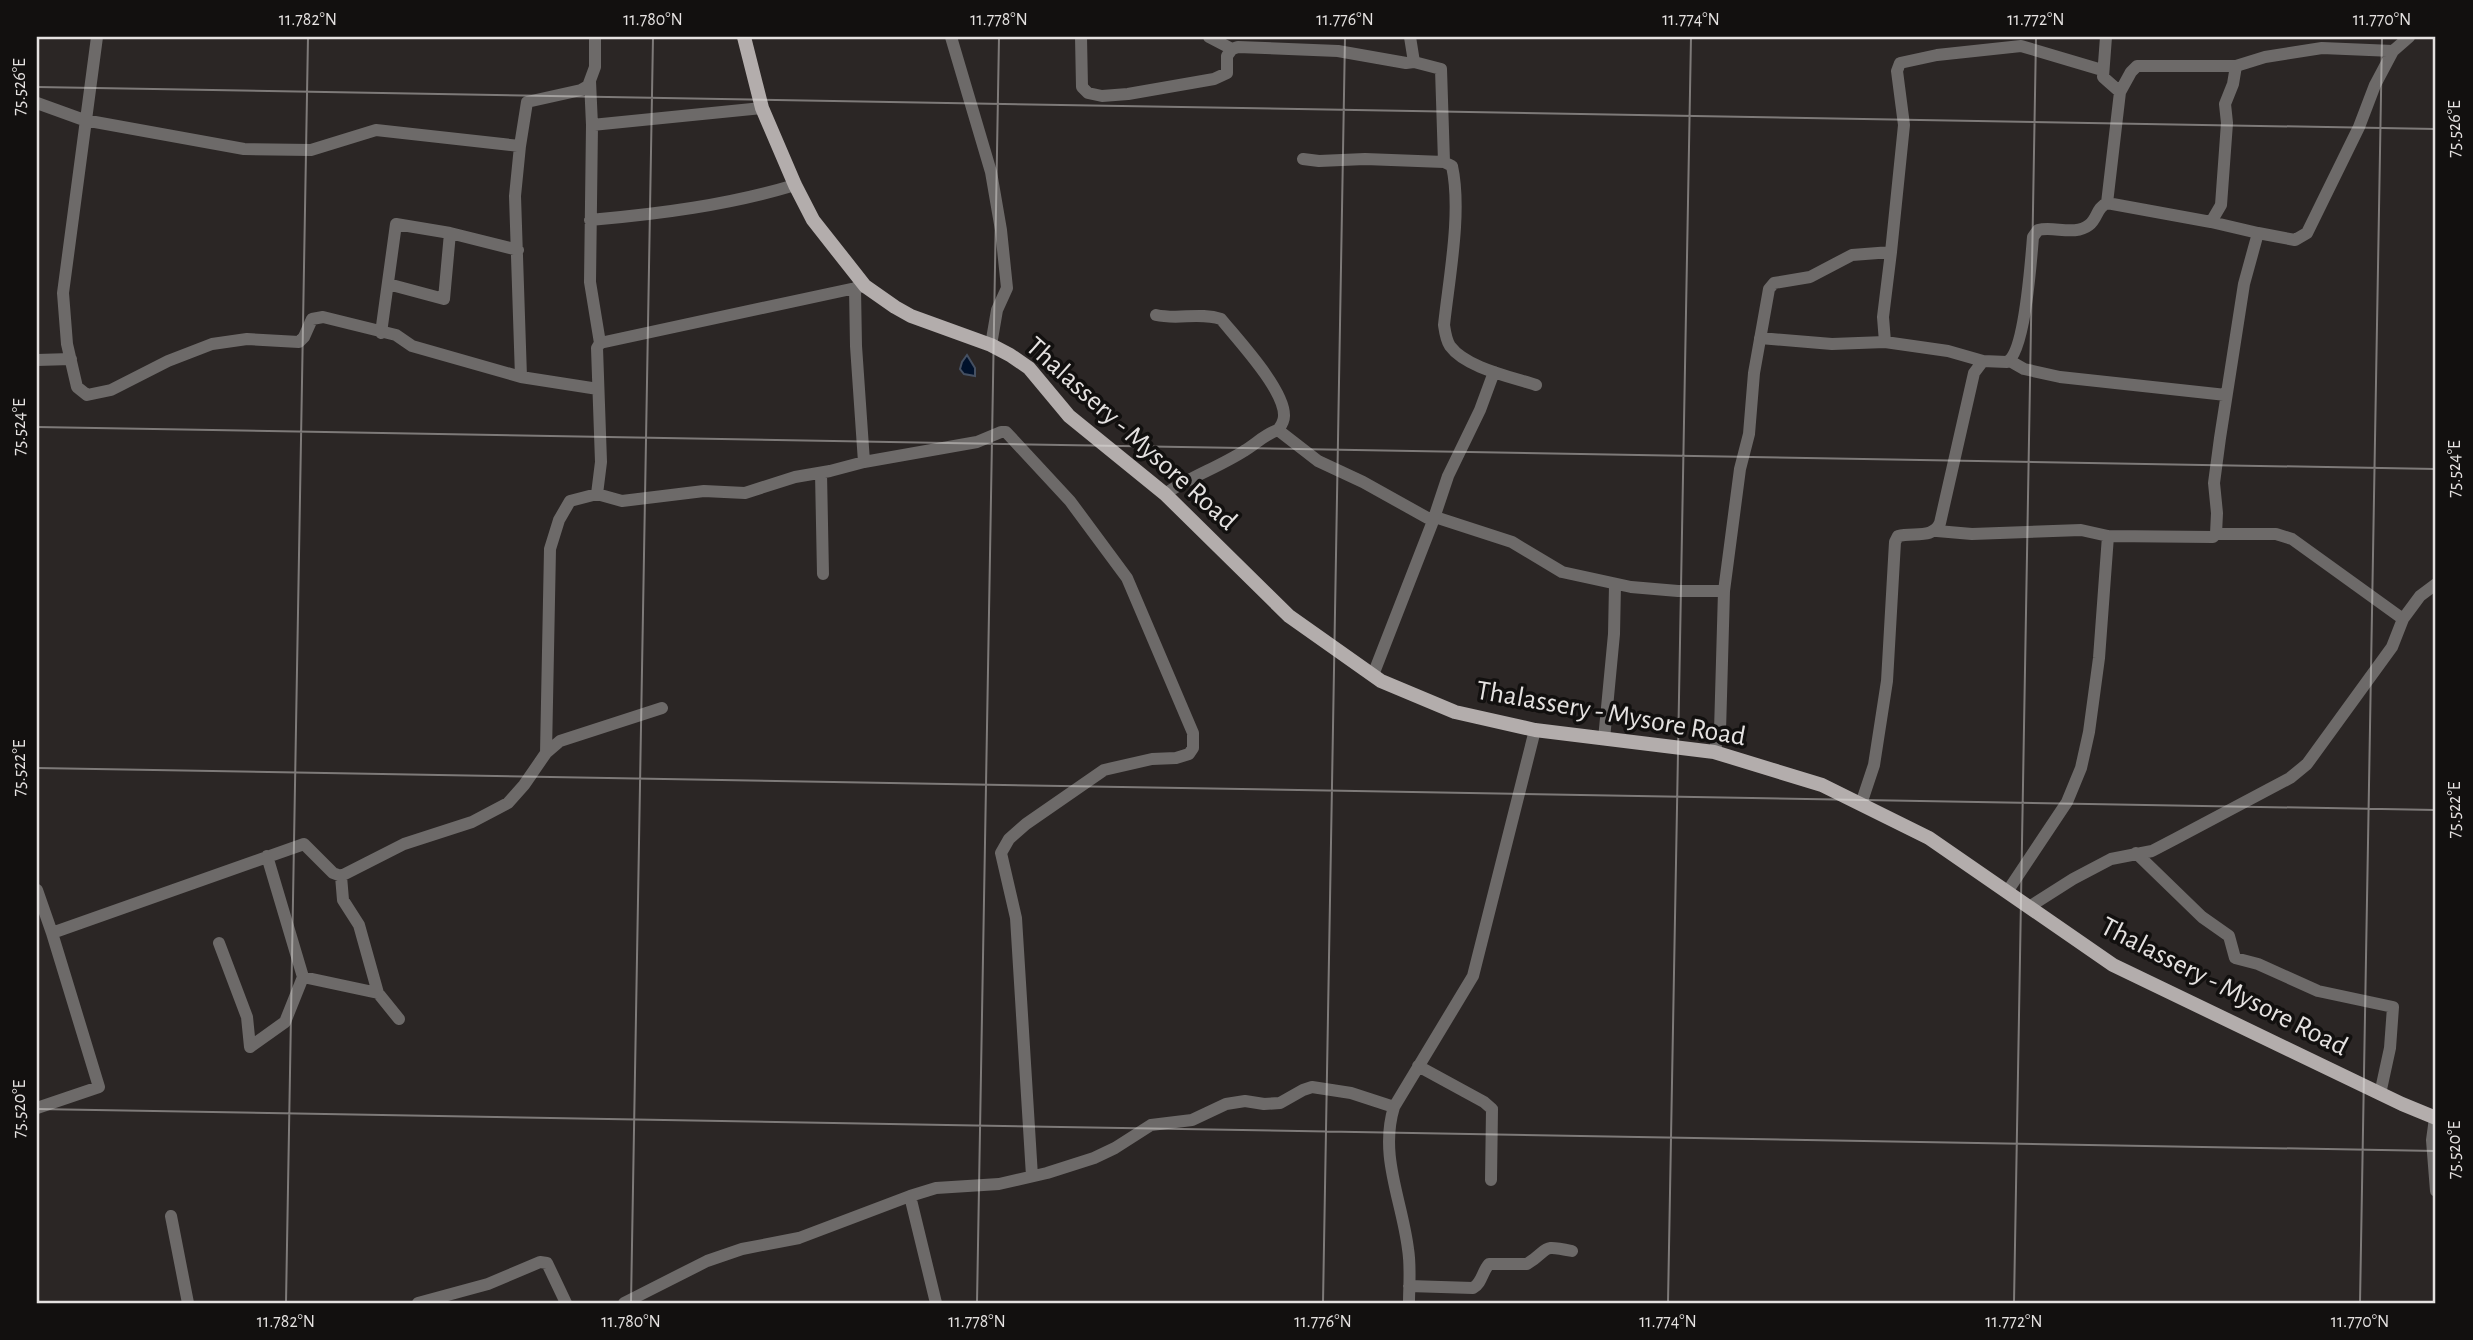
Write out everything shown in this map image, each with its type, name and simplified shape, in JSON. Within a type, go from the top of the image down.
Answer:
[{"type":"main road","name":"Thalassery - Mysore Road","points":[[744,37],[762,108],[795,185],[813,220],[860,287],[911,316],[991,345],[1029,368],[1069,416],[1165,494],[1289,616],[1381,681],[1455,712],[1535,730],[1714,752],[1822,785],[1929,838],[2113,964],[2380,1094],[2436,1118]]},
{"type":"street","points":[[97,37],[63,293],[67,344],[77,387],[86,395],[111,390],[168,361],[212,344],[247,339],[299,342],[312,319],[323,317],[396,335],[412,346],[521,377],[598,390]]},
{"type":"street","points":[[521,377],[515,196],[527,102],[588,86],[595,67],[595,37]]},
{"type":"street","points":[[951,37],[991,172],[1001,230],[1007,288],[997,310],[991,345]]},
{"type":"street","points":[[1081,37],[1082,87],[1088,93],[1102,96],[1214,79],[1227,73],[1227,56],[1232,49]]},
{"type":"street","points":[[1209,37],[1232,49],[1317,49],[1414,62],[1441,69],[1444,162]]},
{"type":"street","points":[[1410,37],[1414,62]]},
{"type":"street","points":[[2106,37],[2103,77],[2120,92]]},
{"type":"street","points":[[2107,203],[2295,240],[2307,233],[2393,51],[2409,37]]},
{"type":"street","points":[[1885,342],[1883,317],[1904,125],[1897,71],[1900,63],[1937,55],[2021,46],[2102,70]]},
{"type":"street","points":[[2010,361],[2024,316],[2034,237],[2038,230],[2077,230],[2087,227],[2094,220],[2097,211],[2107,203],[2120,92],[2137,66],[2236,66],[2266,57],[2322,48],[2393,51]]},
{"type":"street","points":[[2211,222],[2221,205],[2227,123],[2225,104],[2236,66]]},
{"type":"street","points":[[590,81],[590,282],[600,342],[597,348],[601,462],[597,494]]},
{"type":"street","points":[[37,103],[84,120],[244,149],[311,150],[376,130],[520,146]]},
{"type":"street","points":[[592,125],[762,108]]},
{"type":"street","points":[[1303,159],[1449,163],[1453,169],[1454,210],[1444,325],[1446,336],[1451,346],[1464,358],[1494,372],[1536,385]]},
{"type":"street","points":[[590,220],[648,215],[749,198],[795,185]]},
{"type":"street","points":[[381,333],[396,224],[450,233],[518,250]]},
{"type":"street","points":[[388,284],[444,299],[450,233]]},
{"type":"street","points":[[2216,534],[2214,483],[2226,396],[2244,284],[2258,233]]},
{"type":"street","points":[[1714,752],[1720,731],[1724,591],[1767,299],[1774,283],[1810,277],[1852,255],[1891,253]]},
{"type":"street","points":[[600,342],[860,287],[856,346],[864,462]]},
{"type":"street","points":[[1156,315],[1170,318],[1209,315],[1221,319],[1272,384],[1285,414],[1283,424],[1278,430],[1165,494]]},
{"type":"street","points":[[1760,338],[1832,344],[1885,342],[1948,351],[1983,361],[2010,361],[2024,369],[2060,377],[2226,396]]},
{"type":"street","points":[[37,360],[71,359]]},
{"type":"street","points":[[1937,531],[1974,373],[1983,361]]},
{"type":"street","points":[[1373,675],[1448,476],[1480,410],[1494,372]]},
{"type":"street","points":[[1278,430],[1318,461],[1434,519],[1512,542],[1562,572],[1615,585],[1678,591],[1724,591]]},
{"type":"street","points":[[546,753],[550,549],[559,520],[570,501],[597,494],[622,501],[694,491],[745,493],[795,477],[977,442],[1001,432],[1010,435],[1070,501],[1126,578],[1193,733],[1193,748],[1189,754],[1104,770],[1026,824],[1009,839],[1001,853],[1016,918],[1032,1176]]},
{"type":"street","points":[[821,473],[823,574]]},
{"type":"street","points":[[1861,804],[1874,765],[1887,681],[1895,542],[1898,536],[1931,534],[1937,531],[1972,534],[2081,530],[2108,536],[2181,538],[2213,537],[2216,534],[2276,534],[2292,539],[2403,619]]},
{"type":"street","points":[[2007,892],[2067,802],[2081,768],[2099,658],[2108,536]]},
{"type":"street","points":[[2029,907],[2104,863],[2151,850],[2290,778],[2307,764],[2392,647],[2403,619],[2420,596],[2436,584]]},
{"type":"street","points":[[1604,739],[1614,634],[1615,585]]},
{"type":"street","points":[[52,933],[304,844],[333,873],[341,876],[404,844],[472,822],[508,803],[546,753],[560,741],[662,708]]},
{"type":"street","points":[[1409,1303],[1409,1251],[1387,1148],[1388,1126],[1394,1107],[1473,976],[1535,730]]},
{"type":"street","points":[[2136,853],[2202,917],[2229,936],[2235,958],[2258,964],[2318,991],[2393,1007],[2390,1048],[2380,1094]]},
{"type":"street","points":[[219,943],[247,1017],[250,1047],[285,1022],[303,977],[267,856]]},
{"type":"street","points":[[341,876],[343,900],[359,925],[378,993],[399,1019]]},
{"type":"street","points":[[37,890],[99,1087],[37,1108]]},
{"type":"street","points":[[303,977],[378,993]]},
{"type":"street","points":[[1418,1066],[1492,1109],[1491,1180]]},
{"type":"street","points":[[624,1303],[707,1261],[742,1249],[799,1238],[936,1188],[999,1184],[1094,1158],[1151,1125],[1192,1120],[1226,1104],[1245,1101],[1280,1103],[1312,1087],[1351,1093],[1394,1107]]},
{"type":"street","points":[[2436,1118],[2432,1140],[2436,1191]]},
{"type":"street","points":[[910,1196],[936,1303]]},
{"type":"street","points":[[171,1216],[188,1303]]},
{"type":"street","points":[[1409,1286],[1473,1288],[1478,1286],[1489,1264],[1527,1264],[1543,1249],[1551,1247],[1572,1251]]},
{"type":"street","points":[[418,1303],[488,1284],[540,1262],[547,1263],[552,1270],[566,1303]]},
{"type":"water","points":[[967,355],[975,368],[975,376],[964,374],[960,369]]}]
